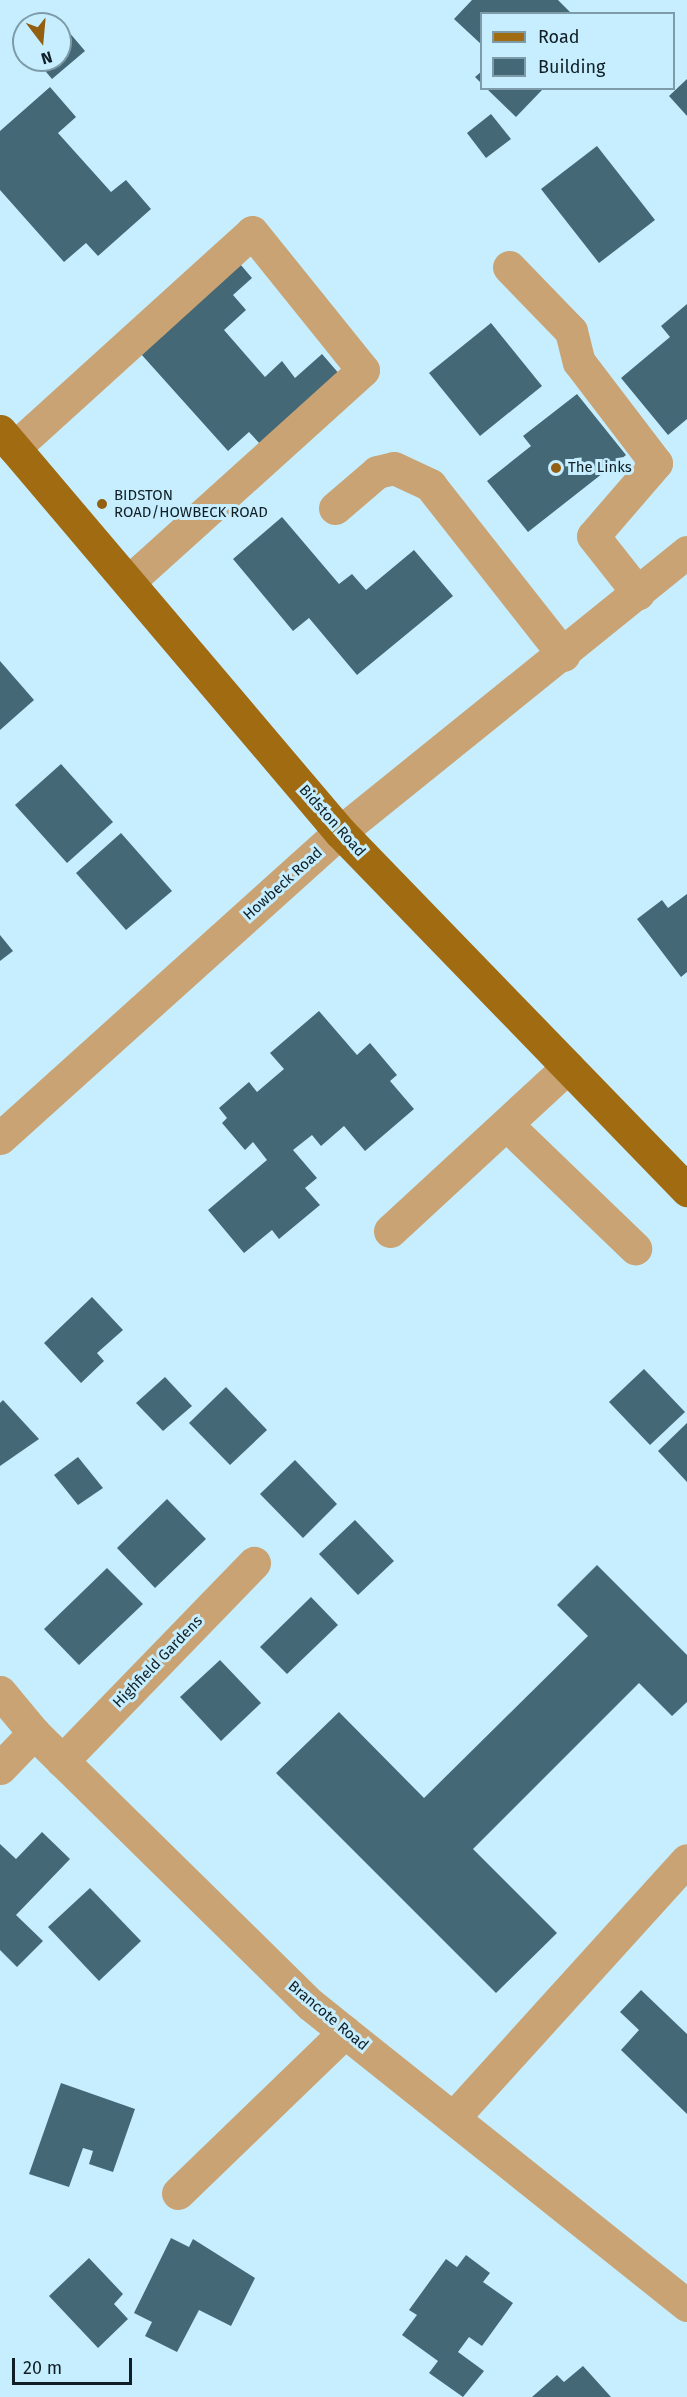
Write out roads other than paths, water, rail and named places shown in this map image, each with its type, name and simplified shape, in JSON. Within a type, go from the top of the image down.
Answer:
[{"type":"main road","name":"Bidston Road","points":[[7,439],[340,832],[687,1190]]},
{"type":"street","points":[[7,439],[252,232],[363,370],[128,582]]},
{"type":"street","points":[[508,267],[571,331],[579,362],[656,463],[593,536],[638,593]]},
{"type":"street","points":[[335,508],[377,472],[394,468],[430,484],[564,655]]},
{"type":"street","name":"Howbeck Road","points":[[0,1138],[340,832],[564,655],[687,552]]},
{"type":"street","points":[[390,1231],[568,1067]]},
{"type":"street","points":[[507,1125],[635,1248]]},
{"type":"street","name":"Highfield Gardens","points":[[62,1761],[254,1563]]},
{"type":"street","name":"Brancote Road","points":[[0,1692],[34,1733],[62,1761],[345,2032],[687,2305]]},
{"type":"street","points":[[0,1768],[34,1733]]},
{"type":"street","points":[[453,2118],[687,1860]]},
{"type":"street","points":[[178,2193],[345,2032]]},
{"type":"place","name":"The Links","points":[[556,468]]},
{"type":"place","name":"BIDSTON ROAD/HOWBECK ROAD","points":[[102,504]]}]
